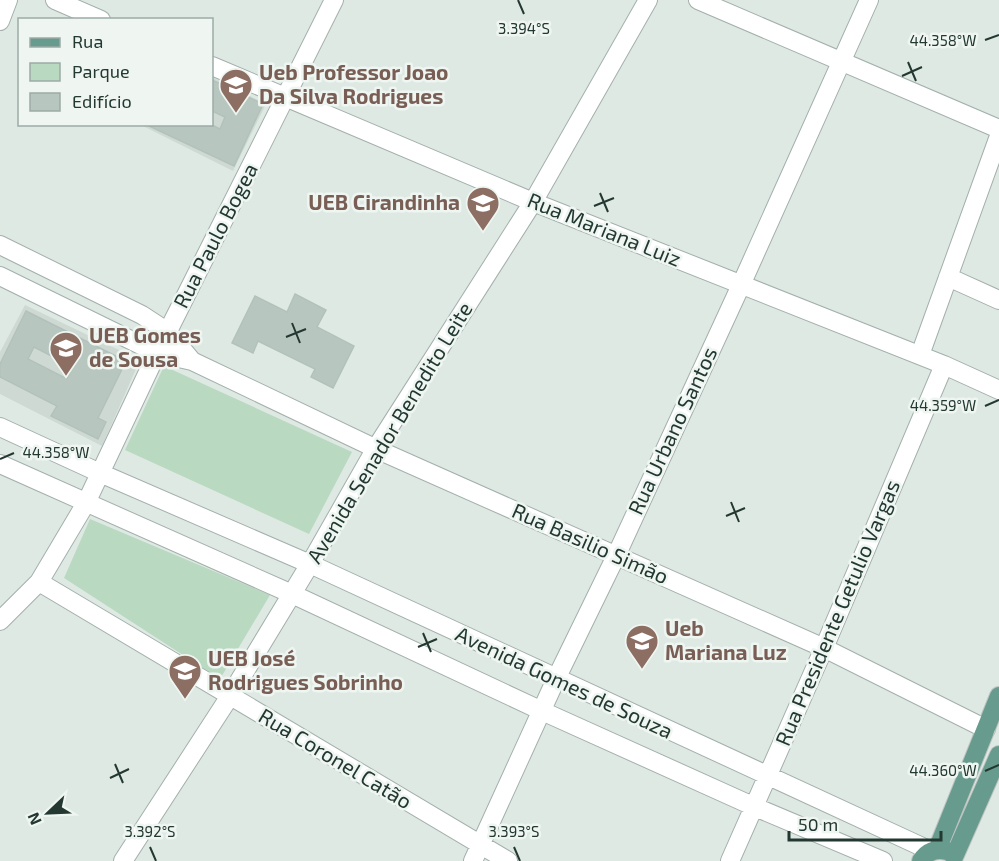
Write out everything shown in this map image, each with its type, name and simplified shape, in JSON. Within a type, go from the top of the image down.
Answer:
[{"type":"main road","points":[[930,854],[999,696]]},
{"type":"main road","points":[[930,854],[946,851],[955,859],[999,755]]},
{"type":"street","points":[[0,21],[8,0]]},
{"type":"street","points":[[55,0],[96,18]]},
{"type":"street","name":"Rua Paulo Bogea","points":[[0,621],[39,582],[86,503],[157,353],[334,0]]},
{"type":"street","name":"Avenida Senador Benedito Leite","points":[[123,861],[230,696],[310,564],[376,448],[533,202],[648,0]]},
{"type":"street","points":[[698,0],[999,129]]},
{"type":"street","name":"Rua Urbano Santos","points":[[477,853],[741,285],[869,0]]},
{"type":"street","name":"Rua Mariana Luiz","points":[[213,66],[533,202],[920,355],[999,390]]},
{"type":"street","points":[[920,355],[999,136]]},
{"type":"street","name":"Rua Basilio Simão","points":[[0,245],[142,315],[168,332],[192,361]]},
{"type":"street","name":"Rua Basilio Simão","points":[[0,276],[157,353],[192,361],[376,448],[824,648],[986,729]]},
{"type":"street","points":[[948,277],[999,300]]},
{"type":"street","name":"Rua Presidente Getulio Vargas","points":[[730,861],[824,648],[944,365]]},
{"type":"street","name":"Avenida Gomes de Souza","points":[[0,427],[310,564],[930,854]]},
{"type":"street","name":"Avenida Gomes de Souza","points":[[0,464],[292,594],[542,711],[755,807],[883,861]]},
{"type":"street","name":"Rua Coronel Catão","points":[[39,582],[230,696],[477,853],[508,861]]},
{"type":"shaded area","name":"Ueb Professor Joao Da Silva Rodrigues","points":[[213,78],[266,104],[233,171],[143,126],[213,126]]},
{"type":"shaded area","name":"UEB Gomes de Sousa","points":[[25,305],[140,360],[102,446],[0,394],[0,352]]},
{"type":"green space","points":[[164,366],[352,452],[309,534],[125,450]]},
{"type":"green space","points":[[90,519],[270,595],[220,679],[64,578]]},
{"type":"building","name":"Ueb Professor Joao Da Silva Rodrigues","points":[[213,80],[263,104],[234,166],[149,126],[213,126],[220,129],[225,117],[213,111]]},
{"type":"building","points":[[295,294],[326,310],[317,327],[354,346],[333,388],[311,377],[315,369],[258,341],[253,353],[232,343],[255,296],[287,312]]},
{"type":"building","name":"UEB Gomes de Sousa","points":[[26,311],[126,361],[98,418],[106,422],[98,439],[51,416],[57,406],[0,377],[0,364]],"holes":[[[34,347],[73,367],[67,379],[28,359]]]},
{"type":"place","name":"Ueb Professor Joao Da Silva Rodrigues","points":[[236,114]]},
{"type":"place","name":"UEB Cirandinha","points":[[483,232]]},
{"type":"place","name":"UEB Gomes de Sousa","points":[[66,377]]},
{"type":"place","name":"Ueb Mariana Luz","points":[[642,670]]},
{"type":"place","name":"UEB José Rodrigues Sobrinho","points":[[185,700]]}]
